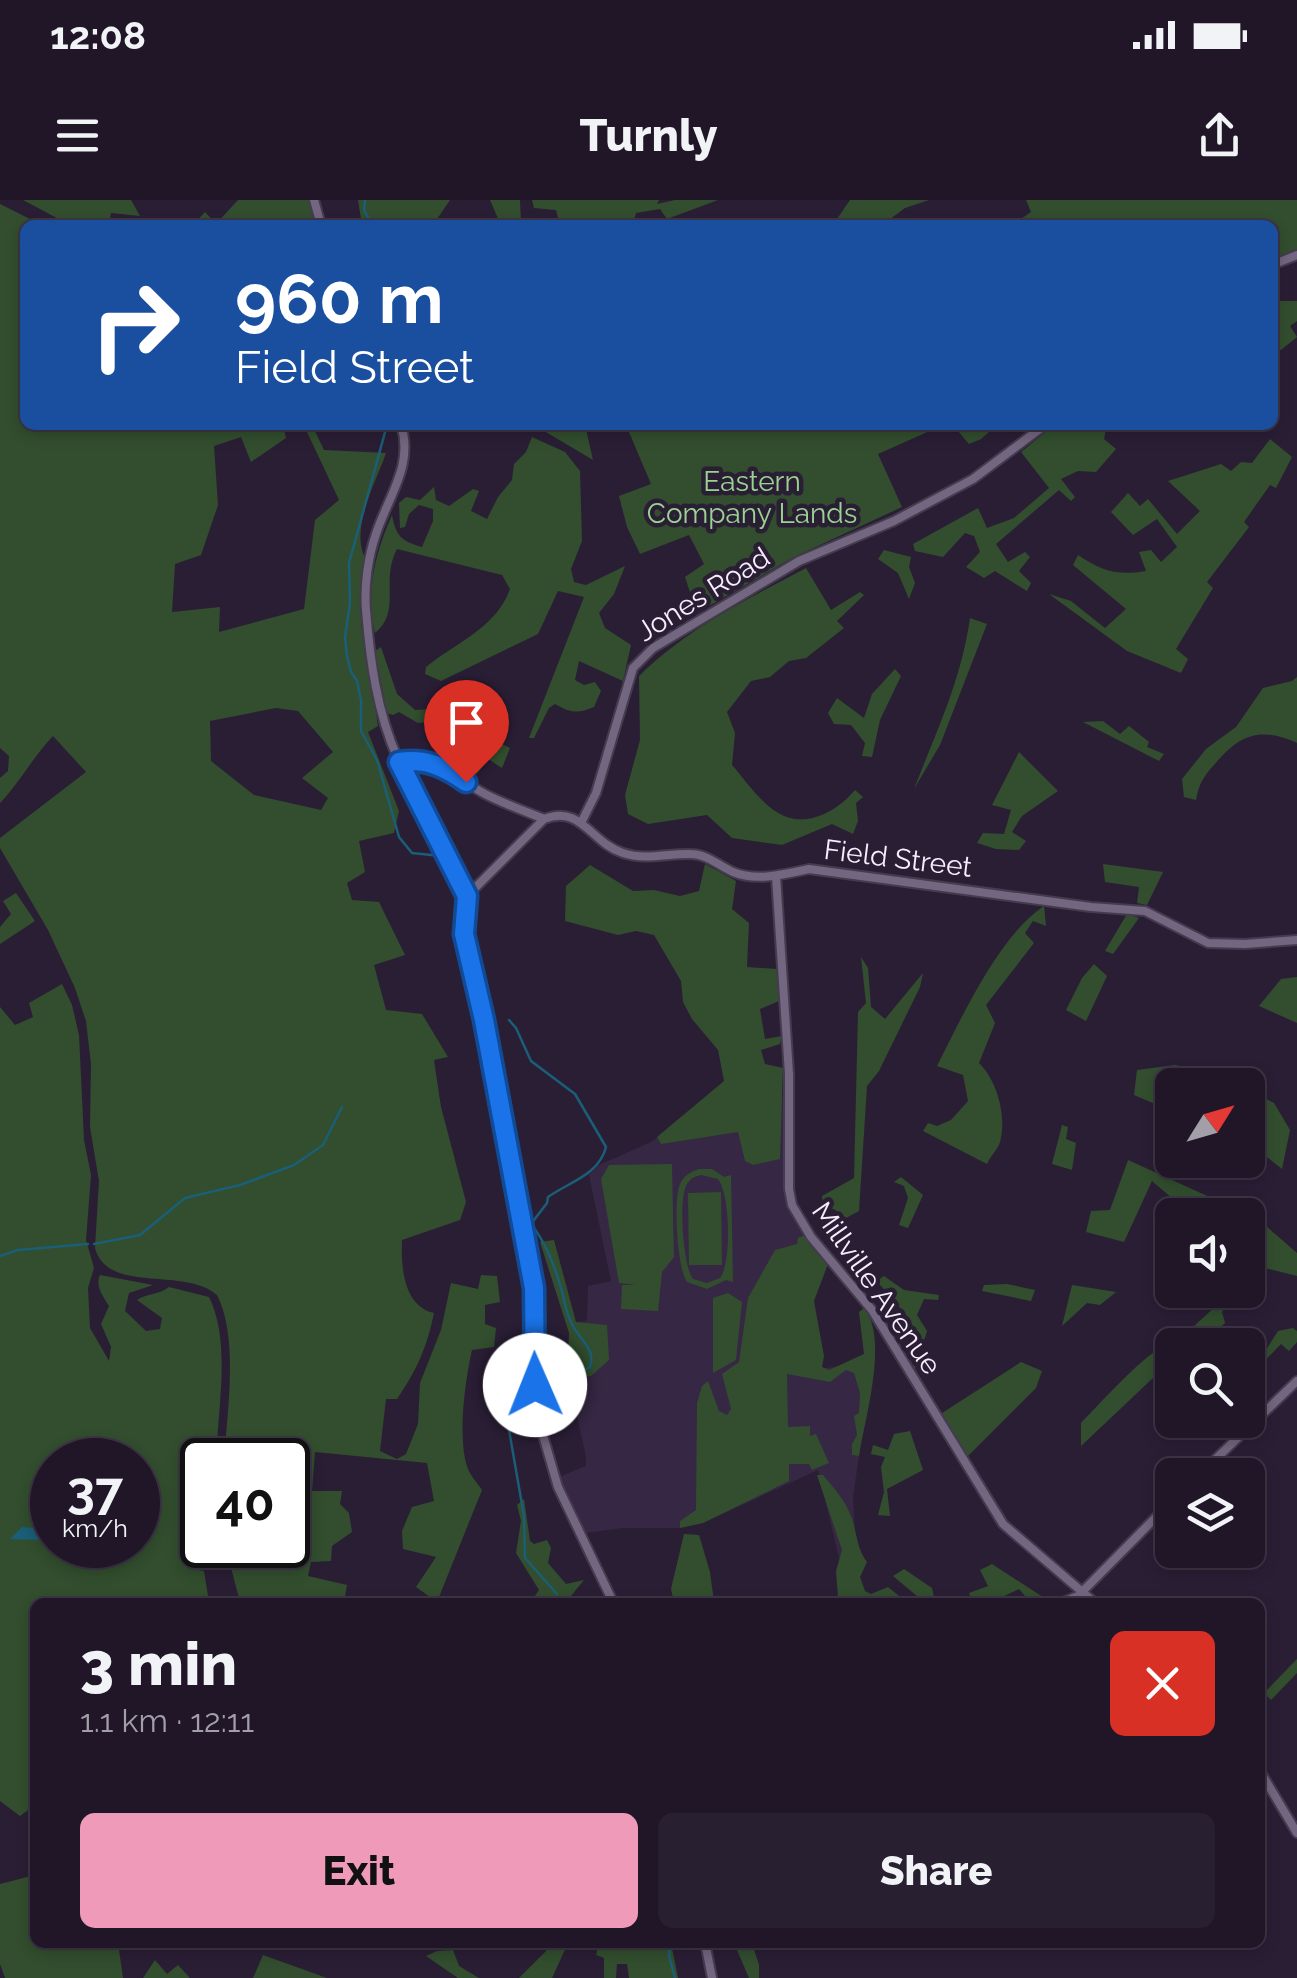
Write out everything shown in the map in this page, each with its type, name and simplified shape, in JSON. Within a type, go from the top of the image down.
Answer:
[{"type":"street","points":[[402,430],[406,442],[402,472],[376,534],[366,604],[383,722],[466,897],[464,934],[529,1257],[535,1309],[535,1384],[542,1432],[555,1480],[611,1598]]},
{"type":"street","name":"Jones Road","points":[[582,821],[596,792],[633,668],[653,648],[799,562],[874,530],[973,479],[1038,430]]},
{"type":"street","points":[[399,762],[418,760],[447,769],[486,794],[544,819]]},
{"type":"street","points":[[466,897],[544,819],[564,814],[582,821]]},
{"type":"street","name":"Field Street","points":[[582,821],[600,842],[622,853],[645,858],[702,855],[738,875],[828,871],[1145,911],[1208,943],[1297,940]]},
{"type":"street","name":"Millville Avenue","points":[[776,876],[789,1074],[792,1205],[810,1237],[872,1310],[1003,1524],[1089,1598]]},
{"type":"street","points":[[1217,1458],[1297,1381]]},
{"type":"street","points":[[1071,1598],[1082,1592],[1155,1518]]},
{"type":"street","points":[[1265,1779],[1297,1833]]},
{"type":"street","points":[[706,1948],[712,1978]]},
{"type":"shaded area","points":[[732,1083],[784,1097],[787,1206],[821,1255],[801,1272],[814,1370],[873,1361],[853,1497],[855,1533],[862,1557],[840,1562],[818,1470],[703,1523],[680,1528],[622,1528],[586,1533],[559,1477],[586,1466],[586,1457],[575,1406],[543,1401],[541,1362],[582,1347],[576,1322],[587,1321],[588,1286],[611,1281],[589,1175],[599,1165],[651,1142]]},
{"type":"green space","points":[[23,200],[131,200],[140,216],[111,213],[110,220],[61,220]]},
{"type":"green space","points":[[238,200],[311,200],[317,220],[220,220]]},
{"type":"green space","points":[[358,200],[450,200],[436,220],[361,220]]},
{"type":"green space","points":[[490,200],[520,200],[521,220],[499,220]]},
{"type":"green space","points":[[532,200],[659,200],[657,204],[718,200],[667,219],[660,209],[636,213],[634,220],[559,220],[556,210],[534,208]]},
{"type":"green space","points":[[850,200],[929,200],[905,208],[889,220],[836,220]]},
{"type":"green space","points":[[1026,200],[1297,200],[1297,249],[1278,258],[1278,220],[1019,220],[1031,212]]},
{"type":"green space","points":[[0,204],[32,220],[20,220],[20,430],[284,430],[286,438],[251,462],[241,437],[214,446],[218,505],[201,555],[175,564],[172,612],[220,607],[219,632],[304,609],[315,520],[339,500],[307,432],[314,430],[324,450],[386,453],[362,519],[361,546],[365,558],[361,623],[378,726],[368,732],[399,811],[394,833],[359,841],[365,872],[347,883],[352,900],[379,902],[405,955],[374,965],[386,1010],[422,1014],[448,1057],[434,1060],[441,1107],[466,1202],[460,1220],[402,1240],[402,1261],[410,1294],[424,1309],[434,1313],[410,1378],[397,1399],[386,1399],[380,1451],[397,1459],[406,1454],[418,1424],[420,1383],[441,1330],[451,1283],[478,1289],[481,1275],[497,1276],[500,1302],[485,1305],[485,1324],[496,1328],[494,1347],[472,1350],[465,1394],[465,1457],[469,1472],[482,1490],[439,1598],[431,1598],[416,1587],[436,1557],[403,1549],[402,1531],[412,1507],[434,1501],[427,1463],[315,1452],[312,1491],[342,1491],[340,1504],[349,1513],[352,1532],[332,1546],[331,1561],[311,1562],[310,1567],[310,1438],[226,1438],[230,1354],[217,1295],[186,1282],[115,1271],[103,1262],[95,1248],[99,1181],[90,1127],[91,1064],[86,1021],[48,930],[0,848],[0,838],[86,772],[53,736],[0,803],[0,778],[8,771],[9,756],[0,748]],"holes":[[[276,708],[298,711],[333,752],[302,778],[328,798],[321,810],[254,795],[211,761],[210,721]]]},
{"type":"green space","points":[[1278,301],[1297,301],[1297,321],[1290,326],[1297,337],[1281,350]]},
{"type":"green space","points":[[542,430],[586,430],[593,460]]},
{"type":"green space","name":"Eastern Company Lands","points":[[628,430],[932,430],[878,454],[902,507],[792,558],[697,613],[685,577],[704,564],[689,535],[640,554],[627,527],[619,496],[651,484]]},
{"type":"green space","points":[[957,430],[991,430],[981,439],[969,444]]},
{"type":"green space","points":[[1048,430],[1106,430],[1104,439],[1116,449],[1096,472],[1078,471],[1061,479],[1075,497],[1071,501],[1059,490],[996,544],[1008,562],[1025,552],[1030,557],[1019,571],[1031,583],[1027,591],[995,571],[984,578],[966,567],[980,552],[974,536],[965,533],[943,557],[915,551],[913,544],[978,508],[987,528],[1014,518],[1049,488],[1021,452]]},
{"type":"green space","points":[[532,437],[565,452],[580,471],[582,541],[571,569],[574,582],[586,585],[625,566],[614,594],[599,613],[605,628],[631,645],[623,681],[579,661],[575,680],[584,685],[595,682],[601,691],[594,707],[574,711],[555,704],[549,708],[534,738],[529,738],[584,597],[558,591],[538,634],[441,681],[425,674],[426,667],[495,614],[510,589],[502,575],[397,549],[390,573],[387,615],[375,633],[371,603],[377,558],[392,515],[401,537],[422,547],[433,521],[433,509],[419,505],[409,514],[405,527],[400,528],[399,503],[406,497],[420,500],[434,487],[436,500],[449,506],[473,489],[479,491],[471,511],[487,519],[512,480],[514,464],[526,452]]},
{"type":"green space","points":[[1270,439],[1292,457],[1276,488],[1270,485],[1244,522],[1249,527],[1207,582],[1213,588],[1176,649],[1188,659],[1181,673],[1127,651],[1049,594],[1071,601],[1105,628],[1126,609],[1073,565],[1078,555],[1110,571],[1127,573],[1146,571],[1139,552],[1151,550],[1161,562],[1177,547],[1157,519],[1133,535],[1111,512],[1128,493],[1140,506],[1148,499],[1177,534],[1200,511],[1168,481],[1221,464],[1231,471],[1241,462],[1252,463]]},
{"type":"green space","points":[[884,550],[911,557],[909,567],[915,583],[909,599],[898,573],[878,559]]},
{"type":"green space","points":[[806,568],[831,610],[860,592],[864,595],[837,621],[844,628],[806,658],[789,661],[770,677],[751,681],[727,712],[735,733],[732,765],[769,807],[794,819],[824,814],[855,790],[863,797],[856,803],[858,821],[853,834],[832,824],[782,845],[732,838],[707,815],[648,824],[628,814],[625,795],[640,740],[639,676],[698,629]]},
{"type":"green space","points":[[970,618],[987,624],[940,745],[914,789],[954,684]]},
{"type":"green space","points":[[381,647],[397,694],[415,710],[448,708],[463,692],[472,702],[459,717],[463,725],[510,748],[502,768],[488,759],[477,774],[473,772],[481,751],[465,740],[450,764],[438,756],[454,728],[444,720],[418,723],[399,712],[387,713],[375,651]]},
{"type":"green space","points":[[895,669],[901,676],[880,720],[872,757],[862,756],[865,743],[851,725],[834,724],[828,713],[837,698],[864,718],[872,694]]},
{"type":"green space","points":[[1297,677],[1297,743],[1272,735],[1241,740],[1207,773],[1196,800],[1184,797],[1182,779],[1206,749],[1236,727],[1263,688]]},
{"type":"green space","points":[[1103,721],[1120,734],[1129,726],[1149,742],[1147,747],[1164,754],[1159,761],[1083,722]]},
{"type":"green space","points":[[1019,752],[1058,791],[1022,816],[1012,832],[1026,841],[1019,850],[977,843],[983,833],[1004,834],[1011,810],[992,805]]},
{"type":"green space","points":[[705,864],[736,881],[732,909],[749,923],[747,967],[777,969],[779,1001],[760,1009],[765,1039],[782,1036],[780,1044],[761,1050],[765,1064],[783,1068],[780,1159],[753,1165],[745,1161],[738,1132],[661,1144],[657,1137],[724,1081],[718,1050],[692,1019],[683,1002],[681,981],[654,935],[636,931],[618,935],[565,921],[566,886],[590,865],[633,891],[654,890],[680,896],[699,891]]},
{"type":"green space","points":[[1103,864],[1163,872],[1147,905],[1137,903],[1139,887],[1105,882]]},
{"type":"green space","points":[[16,893],[35,921],[0,944],[0,927],[11,914],[3,901]]},
{"type":"green space","points":[[1044,906],[1046,926],[1033,921],[1025,933],[1034,943],[986,1005],[995,1023],[979,1063],[995,1089],[1002,1121],[1000,1142],[987,1164],[923,1131],[928,1123],[937,1126],[951,1120],[968,1101],[963,1075],[937,1066],[997,957],[1027,919]]},
{"type":"green space","points":[[1127,914],[1139,918],[1113,954],[1105,951]]},
{"type":"green space","points":[[861,957],[868,968],[871,1007],[885,1019],[923,973],[879,1071],[867,1086],[859,1211],[846,1218],[834,1209],[823,1208],[822,1196],[854,1178],[858,1012],[866,1003]]},
{"type":"green space","points":[[1094,964],[1107,976],[1086,1021],[1066,1010]]},
{"type":"green space","points":[[1297,977],[1297,1023],[1259,1006],[1281,979]]},
{"type":"green space","points":[[62,984],[79,1035],[84,1140],[91,1175],[86,1240],[94,1268],[88,1288],[90,1328],[109,1361],[111,1347],[101,1324],[109,1306],[99,1287],[100,1275],[153,1285],[129,1293],[125,1311],[146,1331],[160,1329],[162,1318],[137,1300],[169,1287],[209,1297],[219,1332],[222,1370],[217,1438],[180,1438],[180,1568],[204,1571],[208,1598],[30,1598],[30,1809],[20,1816],[0,1801],[0,1007],[15,1025],[33,1017],[29,1003]]},
{"type":"green space","points":[[1175,1065],[1190,1068],[1155,1068],[1155,1104],[1134,1095],[1137,1070]]},
{"type":"green space","points":[[1265,1098],[1274,1103],[1290,1130],[1282,1169],[1265,1156]]},
{"type":"green space","points":[[1062,1125],[1068,1127],[1066,1139],[1076,1143],[1072,1170],[1052,1164]]},
{"type":"green space","points":[[1128,1160],[1155,1172],[1155,1178],[1168,1178],[1212,1198],[1172,1198],[1152,1181],[1124,1242],[1086,1232],[1091,1211],[1110,1210]]},
{"type":"green space","points":[[672,1164],[674,1257],[662,1272],[658,1311],[621,1309],[622,1285],[636,1285],[619,1283],[601,1179],[609,1165]]},
{"type":"green space","points":[[699,1169],[712,1169],[724,1177],[731,1175],[733,1282],[726,1280],[707,1289],[687,1282],[677,1234],[680,1184]],"holes":[[[701,1175],[718,1179],[727,1213],[728,1244],[720,1278],[707,1283],[693,1279],[690,1272],[684,1247],[684,1191],[692,1179]]]},
{"type":"green space","points":[[901,1177],[923,1195],[908,1228],[899,1225],[908,1198],[904,1186],[894,1182]]},
{"type":"green space","points":[[721,1192],[722,1265],[689,1265],[688,1193]]},
{"type":"green space","points":[[1265,1225],[1297,1253],[1297,1276],[1265,1268]]},
{"type":"green space","points":[[805,1235],[828,1264],[814,1301],[824,1356],[822,1367],[829,1370],[864,1354],[859,1312],[864,1308],[871,1321],[875,1358],[859,1456],[852,1455],[857,1435],[854,1416],[859,1413],[860,1393],[854,1373],[846,1370],[830,1382],[787,1374],[788,1427],[810,1426],[810,1436],[816,1434],[829,1463],[812,1470],[809,1464],[789,1464],[789,1481],[703,1523],[680,1528],[680,1521],[696,1510],[697,1403],[702,1386],[708,1381],[719,1411],[727,1415],[731,1409],[722,1374],[739,1362],[748,1298],[775,1250],[797,1244],[798,1238]]},
{"type":"green space","points":[[554,1240],[576,1322],[607,1325],[609,1360],[591,1376],[546,1381],[544,1364],[568,1355],[569,1333],[540,1242]]},
{"type":"green space","points":[[884,1276],[904,1290],[939,1295],[938,1300],[924,1299],[917,1315],[927,1331],[915,1369],[909,1358],[917,1343],[914,1333],[901,1309],[876,1281]]},
{"type":"green space","points":[[1007,1284],[1035,1290],[1031,1301],[982,1291],[984,1285]]},
{"type":"green space","points":[[1072,1285],[1116,1292],[1100,1305],[1087,1303],[1062,1326]]},
{"type":"green space","points":[[728,1293],[742,1302],[736,1360],[713,1373],[713,1298]]},
{"type":"green space","points":[[1213,1308],[1224,1308],[1225,1323],[1219,1328],[1193,1328]]},
{"type":"green space","points":[[1293,1328],[1297,1331],[1297,1342],[1289,1351],[1281,1344],[1265,1361],[1265,1351],[1278,1331]]},
{"type":"green space","points":[[1155,1351],[1155,1376],[1081,1446],[1081,1423]]},
{"type":"green space","points":[[1021,1362],[1042,1371],[1036,1388],[965,1459],[939,1415]]},
{"type":"green space","points":[[910,1431],[923,1470],[887,1489],[890,1516],[878,1515],[884,1492],[881,1467],[885,1457],[871,1454],[873,1445],[888,1450],[894,1434]]},
{"type":"green space","points":[[817,1475],[823,1475],[831,1484],[851,1516],[867,1562],[860,1577],[865,1591],[871,1594],[888,1587],[902,1598],[838,1597],[836,1571],[842,1550]]},
{"type":"green space","points":[[524,1499],[530,1541],[534,1544],[547,1540],[551,1548],[548,1563],[566,1584],[584,1580],[569,1598],[534,1598],[539,1590],[516,1553],[521,1521],[517,1505]]},
{"type":"green space","points":[[684,1534],[699,1535],[713,1598],[673,1598],[671,1589]]},
{"type":"green space","points":[[992,1564],[1044,1598],[1027,1598],[1019,1589],[1000,1598],[971,1598],[969,1593],[988,1586],[980,1570]]},
{"type":"green space","points":[[231,1568],[310,1568],[308,1576],[347,1585],[345,1598],[239,1598]]},
{"type":"green space","points":[[904,1569],[932,1588],[934,1598],[919,1598],[893,1576]]},
{"type":"green space","points":[[1297,1659],[1297,1673],[1271,1700],[1265,1692]]},
{"type":"green space","points":[[30,1876],[30,1948],[119,1948],[123,1978],[5,1978],[0,1964],[0,1884]]},
{"type":"green space","points":[[549,1948],[566,1948],[552,1978],[519,1978]]},
{"type":"green space","points":[[598,1948],[672,1948],[678,1978],[629,1978],[627,1964],[617,1964],[616,1978],[604,1978],[604,1958],[596,1955]]},
{"type":"green space","points":[[736,1948],[754,1948],[759,1978],[749,1978]]},
{"type":"green space","points":[[453,1950],[459,1966],[479,1978],[458,1978],[426,1956]]},
{"type":"green space","points":[[263,1955],[327,1978],[253,1978]]},
{"type":"green space","points":[[155,1960],[167,1974],[178,1965],[190,1978],[143,1978]]},
{"type":"water","points":[[22,1527],[30,1528],[30,1540],[10,1539]]},
{"type":"waterway","points":[[365,200],[364,210],[369,220]]},
{"type":"waterway","points":[[386,430],[349,563],[347,656],[361,700],[361,731],[377,760],[399,837],[412,853],[441,856],[463,904]]},
{"type":"waterway","points":[[468,916],[493,1010]]},
{"type":"waterway","points":[[509,1020],[531,1061],[575,1094],[606,1147],[597,1165],[548,1197],[531,1224],[549,1254],[569,1317],[589,1350],[591,1361],[584,1370],[563,1362],[539,1373]]},
{"type":"waterway","points":[[94,1244],[140,1235],[185,1198],[240,1185],[294,1165],[323,1145],[342,1107]]},
{"type":"waterway","points":[[0,1256],[18,1250],[88,1244]]},
{"type":"waterway","points":[[533,1379],[515,1402],[509,1430],[524,1516],[525,1558],[557,1594]]},
{"type":"waterway","points":[[670,1948],[675,1978]]},
{"type":"route","points":[[466,782],[427,762],[399,762],[467,896],[464,934],[534,1288],[535,1385]]}]
